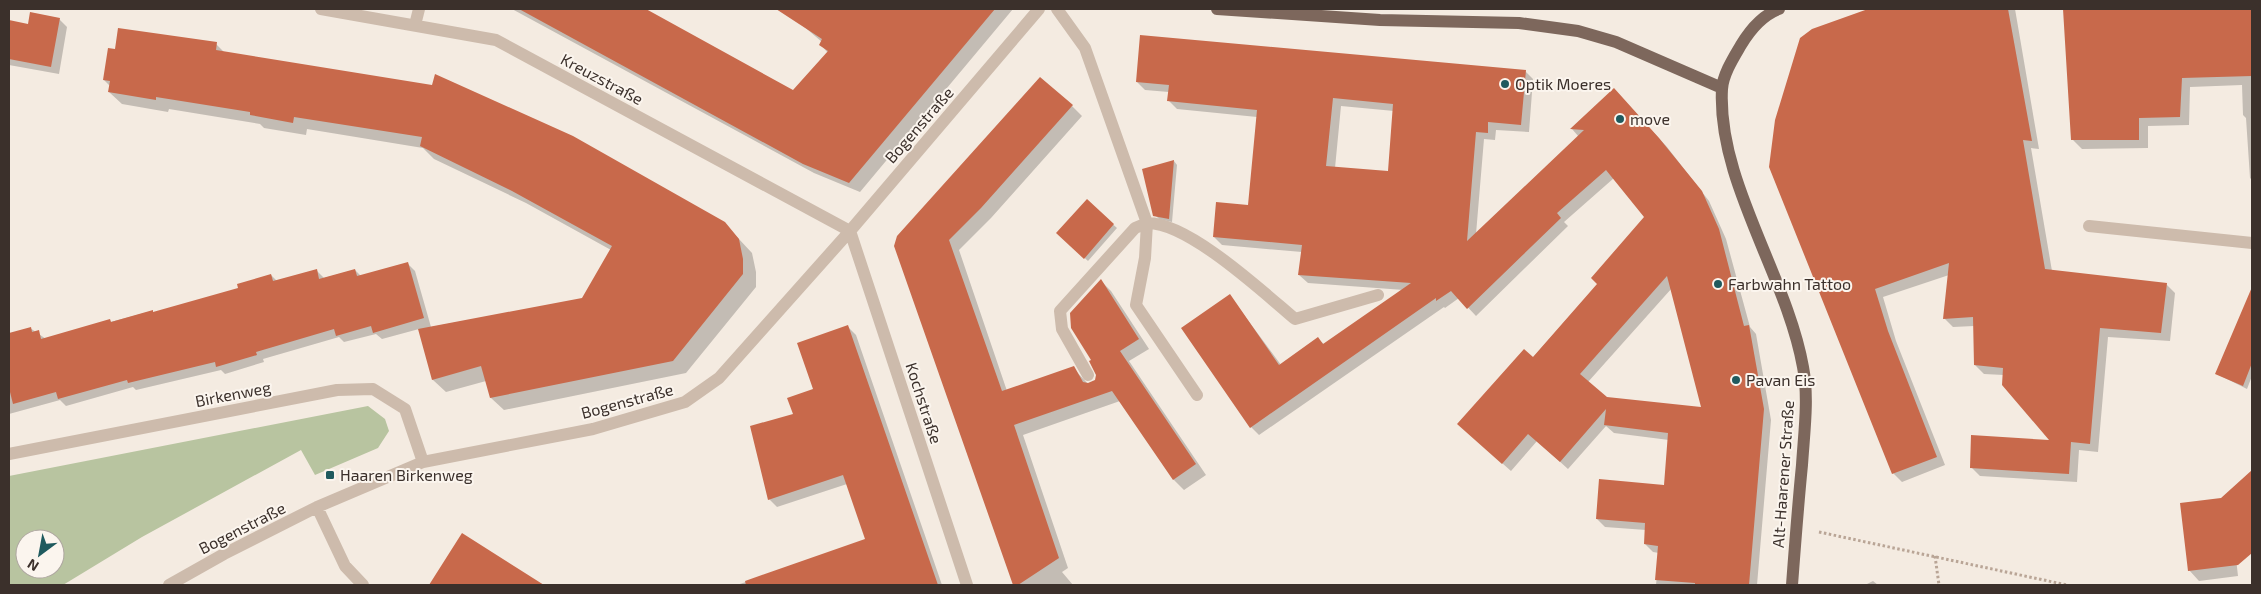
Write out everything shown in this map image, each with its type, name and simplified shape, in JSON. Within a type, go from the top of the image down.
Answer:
[{"type":"main road","points":[[1217,9],[1380,20],[1519,22],[1578,31],[1616,42],[1722,88]]},
{"type":"main road","name":"Alt-Haarener Straße","points":[[1779,9],[1770,12],[1748,33],[1731,62],[1722,88],[1725,140],[1746,203],[1783,298],[1803,367],[1805,424],[1792,585]]},
{"type":"street","name":"Kreuzstraße","points":[[321,9],[496,40],[850,231]]},
{"type":"street","points":[[415,25],[419,9]]},
{"type":"street","name":"Bogenstraße","points":[[169,585],[224,554],[317,508],[423,462],[593,429],[685,402],[719,378],[850,231],[1039,9]]},
{"type":"street","points":[[1057,9],[1085,48],[1147,223],[1145,258],[1136,305],[1196,395]]},
{"type":"street","points":[[1088,375],[1062,329],[1060,311],[1135,228],[1147,223],[1159,223],[1216,253],[1295,319],[1378,295]]},
{"type":"street","points":[[2089,226],[2252,243]]},
{"type":"street","name":"Kochstraße","points":[[850,231],[967,585]]},
{"type":"street","name":"Birkenweg","points":[[9,454],[337,390],[373,389],[405,409],[423,462]]},
{"type":"street","points":[[317,508],[345,566],[363,585]]},
{"type":"path","points":[[1796,528],[2067,585]]},
{"type":"path","points":[[1935,556],[1939,585]]},
{"type":"green space","points":[[368,406],[385,419],[389,431],[378,448],[315,475],[301,450],[142,537],[63,585],[9,585],[9,476]]},
{"type":"building","points":[[519,9],[646,9],[793,90],[828,51],[819,45],[822,39],[776,9],[995,9],[849,183],[803,164]]},
{"type":"building","points":[[1868,9],[2008,9],[2032,141],[2023,140],[2045,269],[2167,283],[2161,333],[2100,328],[2090,444],[2071,442],[2069,474],[1970,468],[1971,435],[2049,440],[2002,385],[2003,368],[1974,365],[1973,317],[1943,319],[1949,263],[1875,289],[1888,331],[1937,457],[1892,474],[1769,167],[1775,120],[1800,38],[1812,29]]},
{"type":"building","points":[[2063,9],[2252,9],[2252,76],[2182,78],[2180,117],[2139,118],[2139,140],[2071,140]]},
{"type":"building","points":[[30,12],[60,18],[51,67],[9,59],[9,20],[28,24]]},
{"type":"building","points":[[118,28],[217,42],[216,50],[432,85],[435,74],[573,136],[725,222],[739,239],[743,259],[743,274],[673,361],[490,398],[481,366],[432,380],[418,329],[582,298],[612,246],[512,191],[420,146],[422,137],[294,117],[293,123],[250,115],[250,112],[156,97],[156,100],[108,92],[110,81],[103,80],[108,48],[115,49]]},
{"type":"building","points":[[1140,35],[1526,70],[1521,125],[1488,122],[1488,133],[1476,132],[1467,241],[1584,130],[1570,129],[1614,88],[1659,138],[1702,191],[1719,229],[1744,326],[1749,325],[1764,409],[1749,585],[1695,585],[1695,583],[1655,580],[1658,546],[1644,544],[1645,523],[1596,519],[1599,479],[1664,485],[1668,433],[1604,425],[1606,409],[1560,462],[1528,434],[1502,464],[1457,424],[1524,349],[1533,357],[1597,284],[1591,278],[1644,217],[1606,170],[1557,213],[1561,218],[1467,309],[1451,291],[1436,301],[1436,298],[1250,428],[1181,328],[1230,294],[1279,365],[1318,337],[1323,344],[1411,283],[1298,275],[1302,245],[1213,237],[1216,202],[1248,205],[1257,110],[1167,101],[1169,85],[1136,82]],"holes":[[[1333,98],[1393,104],[1388,171],[1326,166]],[[1667,276],[1701,407],[1607,397],[1580,374]]]},
{"type":"building","points":[[1040,77],[1073,105],[981,208],[949,240],[1002,391],[1074,366],[1083,382],[1088,383],[1095,380],[1096,375],[1089,361],[1091,360],[1071,328],[1070,313],[1101,279],[1139,339],[1120,351],[1196,464],[1173,480],[1112,391],[1014,425],[1059,558],[1018,585],[1013,585],[894,246],[897,236]]},
{"type":"building","points":[[1174,160],[1169,219],[1153,216],[1142,169]]},
{"type":"building","points":[[1087,199],[1114,224],[1084,259],[1056,233]]},
{"type":"building","points":[[408,262],[424,318],[373,333],[371,326],[336,336],[334,329],[256,352],[257,355],[216,367],[215,362],[128,383],[127,380],[58,399],[56,392],[13,404],[9,388],[9,333],[31,327],[32,332],[39,330],[41,339],[110,319],[111,322],[153,310],[153,312],[238,288],[237,284],[271,274],[273,281],[317,269],[319,279],[355,269],[357,276]]},
{"type":"building","points":[[2252,287],[2252,363],[2243,386],[2215,374]]},
{"type":"building","points":[[848,325],[938,585],[746,585],[745,581],[865,539],[843,475],[768,500],[750,426],[793,414],[787,398],[813,389],[797,343]]},
{"type":"building","points":[[2252,470],[2252,553],[2238,565],[2188,571],[2180,503],[2221,498]]},
{"type":"building","points":[[462,533],[544,585],[429,585]]},
{"type":"place","name":"Optik Moeres","points":[[1505,84]]},
{"type":"place","name":"move","points":[[1620,119]]},
{"type":"place","name":"Farbwahn Tattoo","points":[[1718,284]]},
{"type":"place","name":"Pavan Eis","points":[[1736,380]]},
{"type":"place","name":"Haaren Birkenweg","points":[[330,475]]}]
